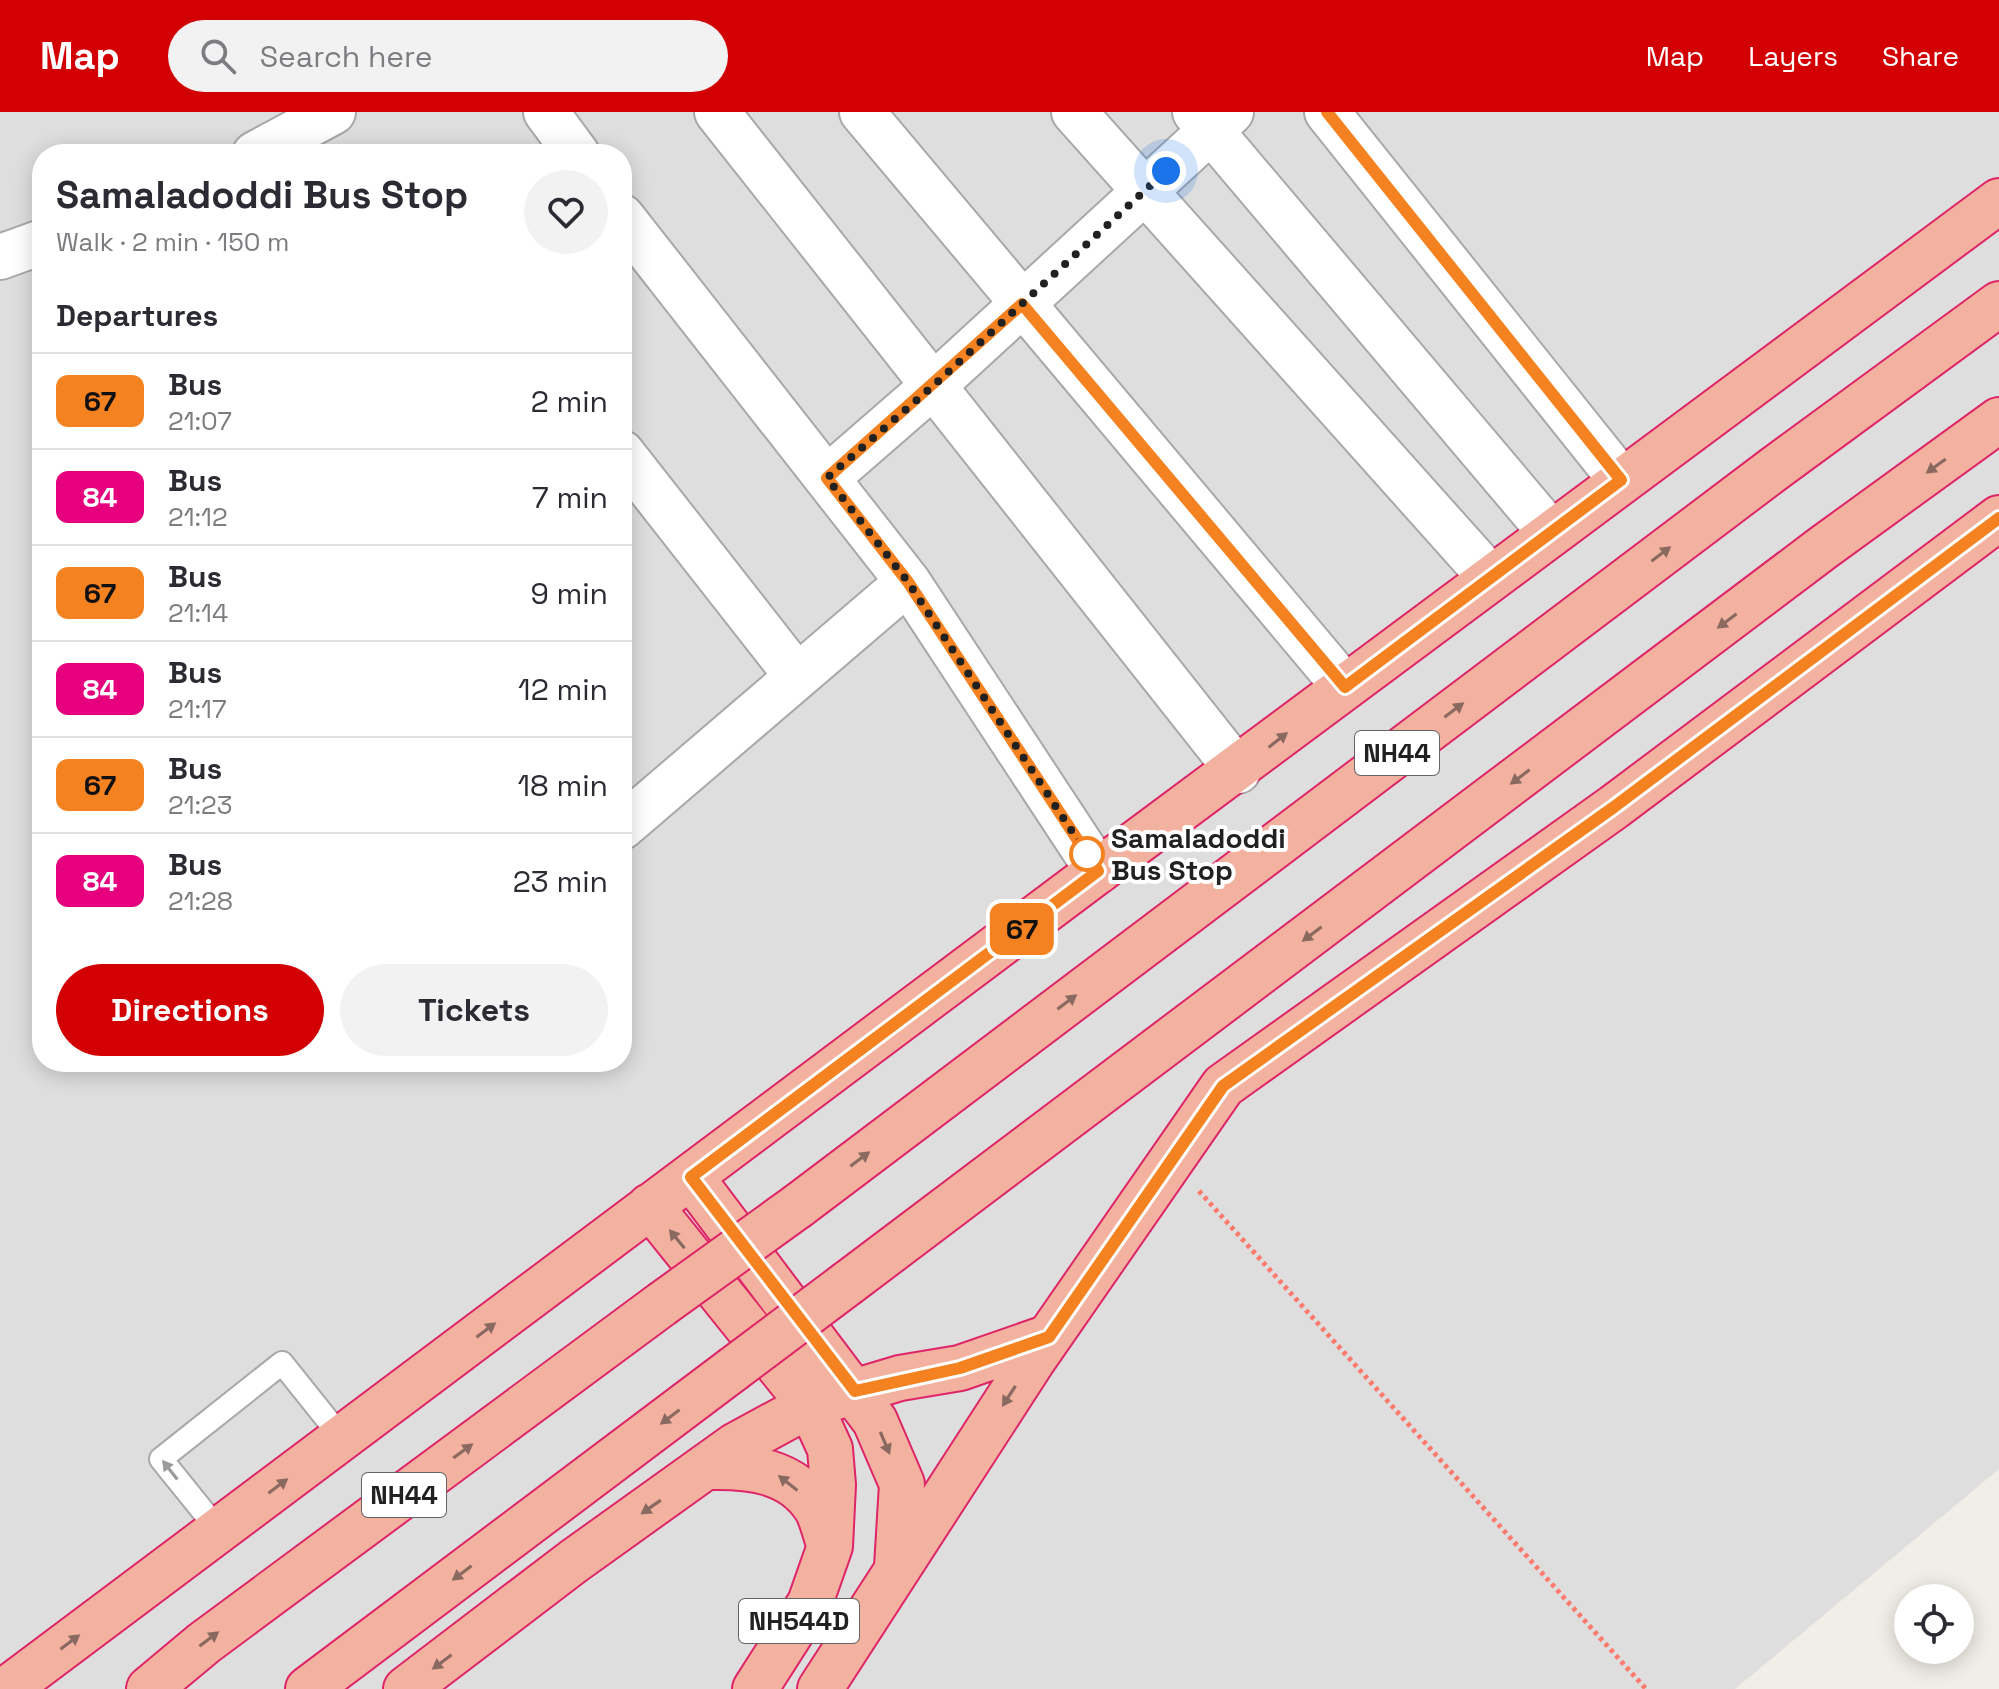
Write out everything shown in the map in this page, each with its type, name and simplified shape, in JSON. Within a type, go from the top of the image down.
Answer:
[{"type":"highway","points":[[7,1689],[1098,871],[1238,771],[1621,480],[1999,201]]},
{"type":"highway","name":"NH44","points":[[149,1689],[204,1643],[798,1206],[1737,497],[1999,304]]},
{"type":"highway","points":[[308,1689],[1824,547],[1999,420]]},
{"type":"highway","points":[[897,1567],[1049,1337],[1223,1086],[1614,807],[1999,518]]},
{"type":"highway","name":"NH544D","points":[[691,1177],[855,1391],[875,1421],[902,1484],[897,1567],[820,1689]]},
{"type":"highway","name":"NH544D","points":[[650,1206],[810,1405],[830,1449],[833,1485],[830,1546],[810,1603],[755,1689]]},
{"type":"highway","points":[[406,1689],[574,1561],[736,1445],[810,1405],[855,1391],[960,1368],[1049,1337]]},
{"type":"highway","points":[[709,1467],[744,1466],[782,1476],[815,1507],[830,1546]]},
{"type":"street","points":[[274,144],[333,112]]},
{"type":"street","points":[[546,112],[570,144]]},
{"type":"street","points":[[717,112],[1238,771]]},
{"type":"street","points":[[862,112],[1345,687]]},
{"type":"street","points":[[1074,112],[1491,578]]},
{"type":"street","points":[[1327,112],[1621,480]]},
{"type":"street","points":[[827,478],[934,385],[1144,191],[1212,118],[1551,533]]},
{"type":"street","points":[[632,238],[908,582],[1098,871]]},
{"type":"street","points":[[0,257],[32,246]]},
{"type":"street","points":[[635,498],[796,675]]},
{"type":"street","points":[[632,818],[908,582]]},
{"type":"lane","points":[[219,1531],[161,1459],[282,1363],[342,1438]]},
{"type":"path","points":[[1171,1161],[1646,1689]]},
{"type":"shaded area","points":[[0,112],[1999,112],[1999,1469],[1735,1689],[0,1689]]},
{"type":"bus line","name":"67","points":[[1327,112],[1621,480],[1345,687],[1022,304],[827,478],[908,582],[1098,871],[691,1177],[855,1391],[900,1378],[960,1368],[1049,1337],[1223,1086],[1614,807],[1999,518]]},
{"type":"place","name":"Samaladoddi Bus Stop","points":[[1087,854]]},
{"type":"route","points":[[1087,854],[908,582],[827,478],[934,385],[1166,171]]}]
